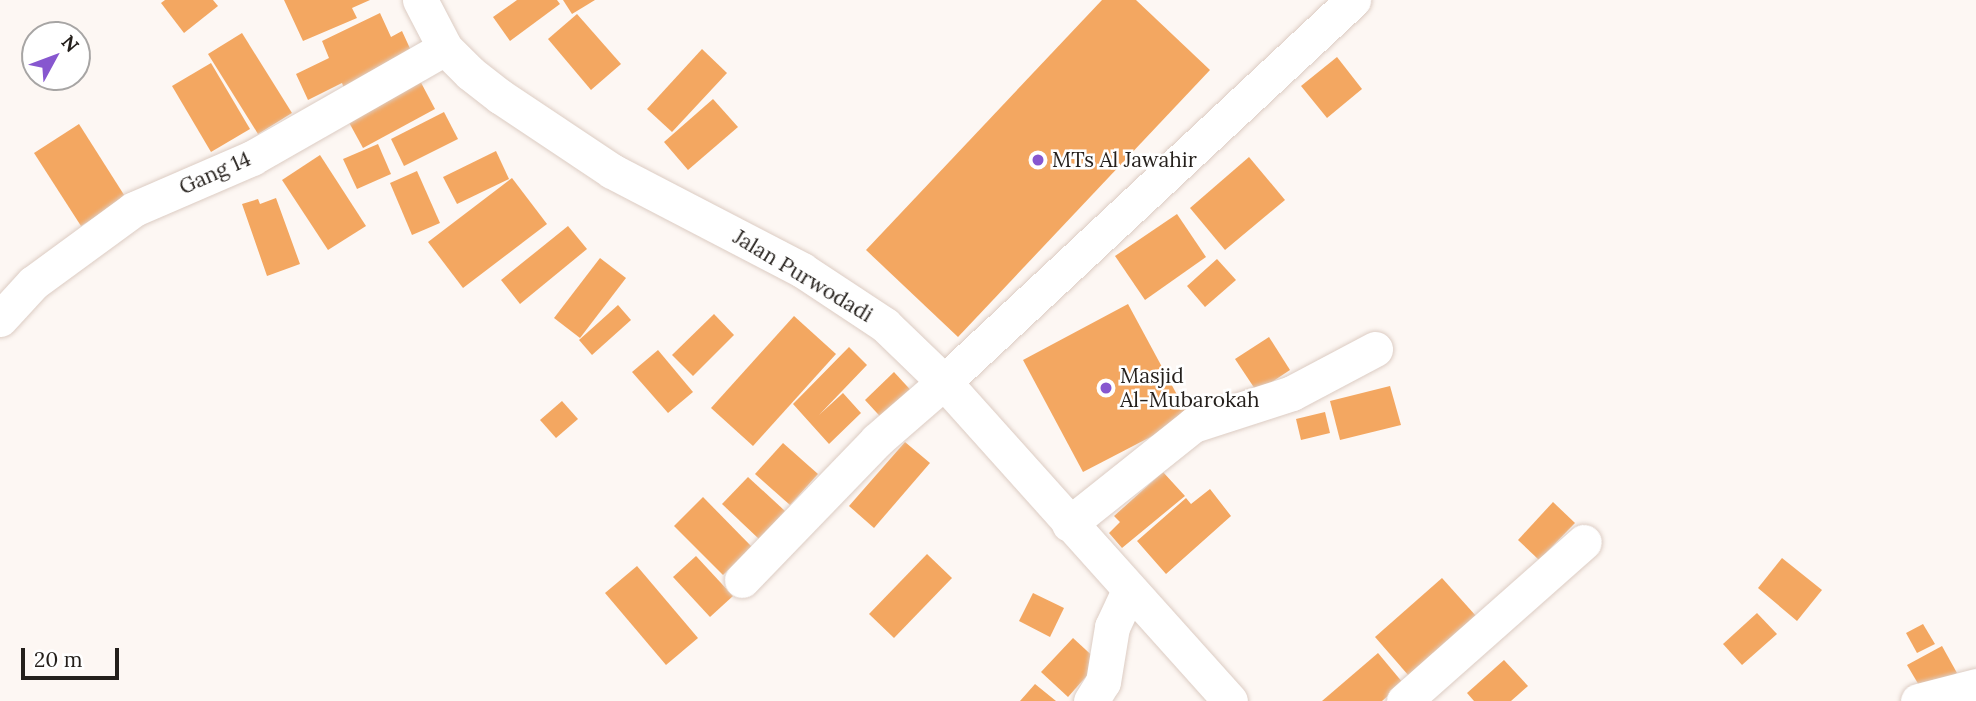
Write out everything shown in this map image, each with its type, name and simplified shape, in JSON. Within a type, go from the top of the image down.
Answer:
[{"type":"street","points":[[742,580],[877,440],[944,382],[1353,0]]},
{"type":"street","name":"Jalan Purwodadi","points":[[433,4],[445,48],[500,97],[612,171],[802,270],[885,325],[944,382],[1230,701]]},
{"type":"street","name":"Gang 14","points":[[0,319],[33,283],[134,209],[251,158],[445,48]]},
{"type":"street","points":[[1069,524],[1193,425],[1292,394],[1375,349]]},
{"type":"street","points":[[1404,701],[1584,542]]},
{"type":"street","points":[[1091,701],[1103,682],[1112,626],[1129,591]]},
{"type":"street","points":[[1918,701],[1976,686]]},
{"type":"building","points":[[165,0],[213,0],[218,6],[184,33],[161,3]]},
{"type":"building","points":[[284,0],[370,0],[352,8],[357,18],[303,41]]},
{"type":"building","points":[[517,0],[557,0],[560,4],[510,41],[493,17]]},
{"type":"building","points":[[563,0],[595,0],[572,14]]},
{"type":"building","name":"MTs Al Jawahir","points":[[1102,0],[1136,0],[1210,70],[958,337],[866,250]]},
{"type":"building","points":[[380,13],[391,37],[402,31],[413,55],[344,88],[342,83],[308,100],[296,74],[329,58],[322,41]]},
{"type":"building","points":[[577,14],[621,64],[591,90],[548,39]]},
{"type":"building","points":[[242,33],[292,113],[258,134],[208,54]]},
{"type":"building","points":[[702,49],[727,73],[672,132],[647,109]]},
{"type":"building","points":[[1337,57],[1362,89],[1327,118],[1301,86]]},
{"type":"building","points":[[211,63],[250,129],[211,152],[172,86]]},
{"type":"building","points":[[418,77],[435,109],[363,148],[346,117]]},
{"type":"building","points":[[713,99],[738,127],[688,170],[664,142]]},
{"type":"building","points":[[444,112],[458,139],[404,166],[391,139]]},
{"type":"building","points":[[79,124],[126,198],[81,226],[34,153]]},
{"type":"building","points":[[378,144],[391,174],[357,189],[343,159]]},
{"type":"building","points":[[496,151],[509,179],[457,204],[443,177]]},
{"type":"building","points":[[320,155],[366,226],[328,250],[282,180]]},
{"type":"building","points":[[1249,157],[1285,200],[1225,250],[1190,208]]},
{"type":"building","points":[[417,171],[440,223],[412,235],[390,183]]},
{"type":"building","points":[[512,178],[547,224],[463,288],[428,242]]},
{"type":"building","points":[[276,198],[300,264],[267,276],[242,204],[258,199],[260,204]]},
{"type":"building","points":[[1177,214],[1206,257],[1145,300],[1115,256]]},
{"type":"building","points":[[568,226],[587,249],[520,304],[501,280]]},
{"type":"building","points":[[600,258],[626,278],[580,338],[554,318]]},
{"type":"building","points":[[1217,259],[1236,280],[1205,307],[1187,286]]},
{"type":"building","name":"Masjid Al-Mubarokah","points":[[1128,304],[1189,417],[1083,472],[1023,360]]},
{"type":"building","points":[[618,305],[631,320],[592,355],[579,340]]},
{"type":"building","points":[[714,314],[734,335],[693,376],[672,355]]},
{"type":"building","points":[[794,316],[836,354],[753,446],[711,408]]},
{"type":"building","points":[[1269,337],[1290,370],[1257,392],[1235,359]]},
{"type":"building","points":[[849,347],[867,365],[819,415],[843,393],[861,413],[829,444],[793,404]]},
{"type":"building","points":[[658,350],[693,392],[668,413],[632,372]]},
{"type":"building","points":[[894,372],[917,397],[888,425],[865,400]]},
{"type":"building","points":[[1390,386],[1401,425],[1340,440],[1330,401]]},
{"type":"building","points":[[562,401],[578,419],[556,438],[540,420]]},
{"type":"building","points":[[1325,412],[1330,433],[1301,440],[1296,419]]},
{"type":"building","points":[[905,442],[930,463],[874,528],[849,506]]},
{"type":"building","points":[[783,443],[818,474],[790,505],[755,474]]},
{"type":"building","points":[[1163,472],[1185,496],[1122,548],[1109,533],[1120,522],[1114,516]]},
{"type":"building","points":[[748,477],[785,511],[759,539],[722,504]]},
{"type":"building","points":[[1210,489],[1231,516],[1166,574],[1137,541],[1186,498],[1191,504]]},
{"type":"building","points":[[703,497],[752,547],[723,575],[674,526]]},
{"type":"building","points":[[1553,502],[1575,523],[1539,560],[1518,540]]},
{"type":"building","points":[[927,554],[952,578],[894,638],[869,614]]},
{"type":"building","points":[[696,556],[733,596],[710,617],[673,577]]},
{"type":"building","points":[[1782,558],[1822,590],[1797,621],[1758,588]]},
{"type":"building","points":[[637,566],[698,638],[666,665],[605,593]]},
{"type":"building","points":[[1442,578],[1476,616],[1409,676],[1375,637]]},
{"type":"building","points":[[1033,593],[1064,608],[1050,637],[1019,621]]},
{"type":"building","points":[[1757,613],[1777,634],[1742,665],[1723,644]]},
{"type":"building","points":[[1923,624],[1935,644],[1917,653],[1906,633]]},
{"type":"building","points":[[1073,638],[1099,662],[1068,697],[1041,672]]},
{"type":"building","points":[[1942,646],[1957,673],[1923,692],[1907,665]]},
{"type":"building","points":[[1378,653],[1403,683],[1382,701],[1322,701]]},
{"type":"building","points":[[1504,660],[1528,686],[1511,701],[1474,701],[1467,693]]},
{"type":"building","points":[[1035,684],[1056,701],[1020,701]]},
{"type":"place","name":"MTs Al Jawahir","points":[[1038,160]]},
{"type":"place","name":"Masjid Al-Mubarokah","points":[[1106,388]]}]
